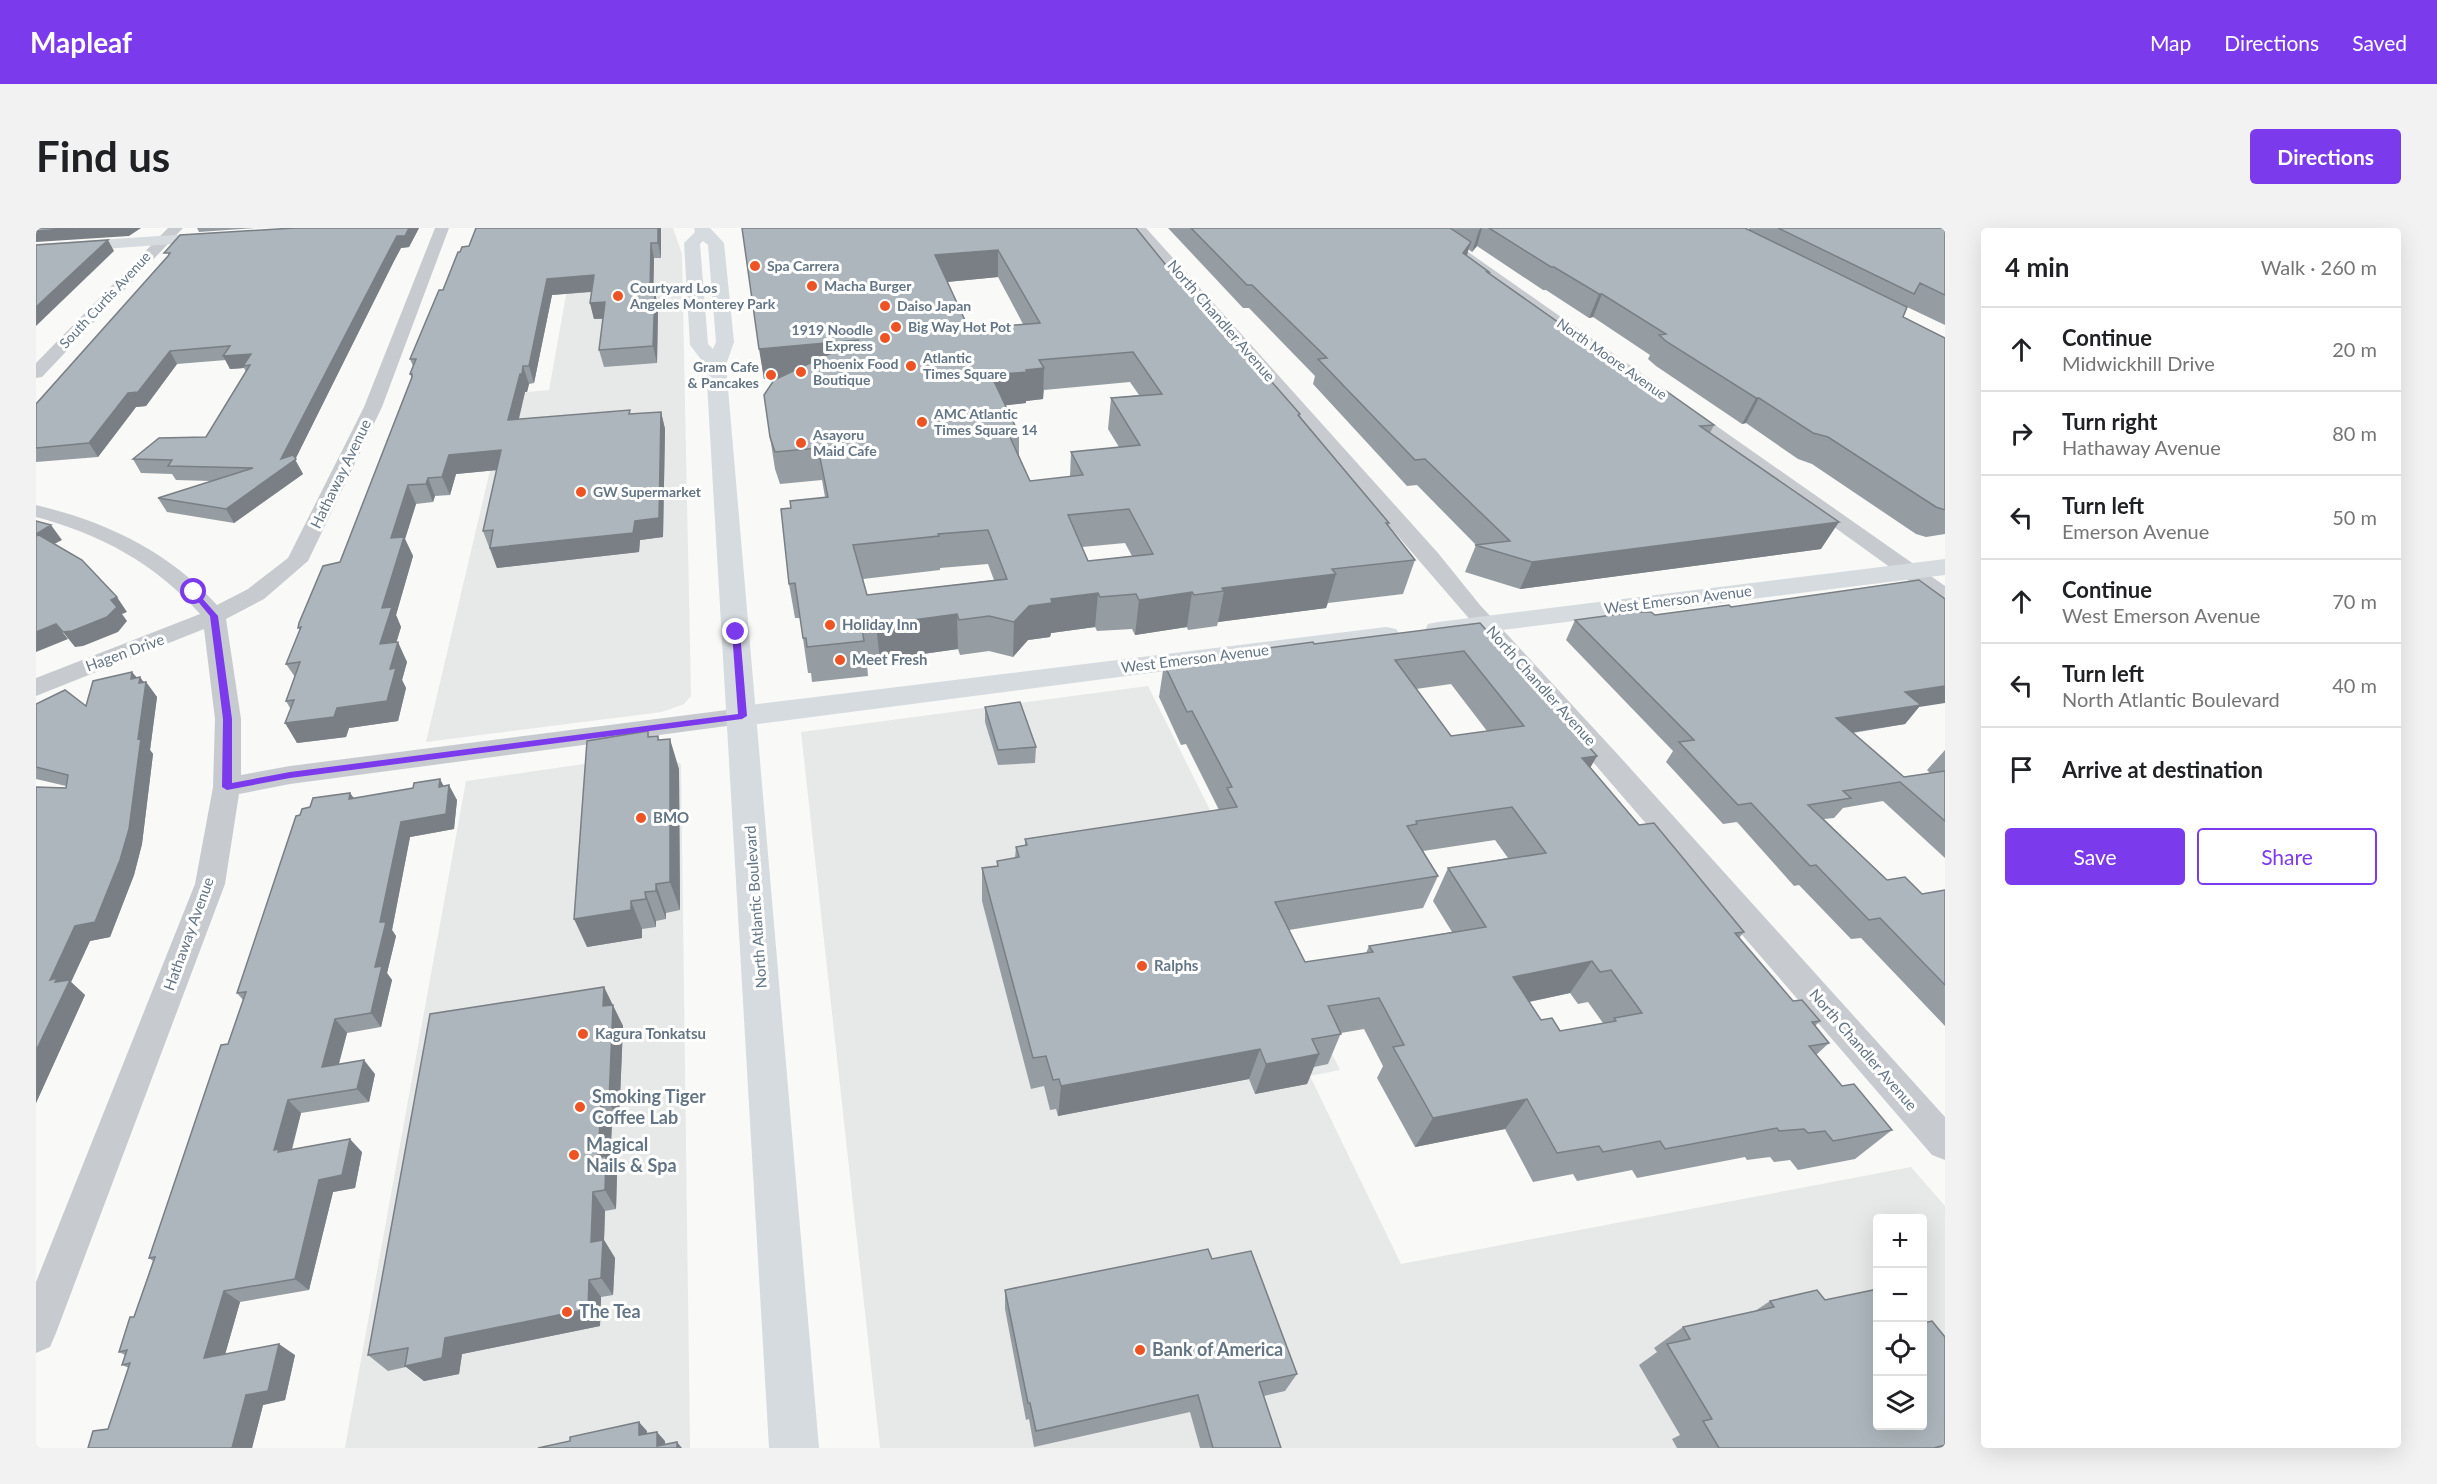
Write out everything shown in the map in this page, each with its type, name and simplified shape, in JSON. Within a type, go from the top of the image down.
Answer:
[{"type":"main road","name":"North Atlantic Boulevard","points":[[716,365],[699,345],[692,243],[702,231],[716,243],[725,342],[716,365],[794,1448]]},
{"type":"main road","points":[[36,249],[233,237]]},
{"type":"main road","name":"West Emerson Avenue","points":[[742,716],[1945,567]]},
{"type":"street","name":"South Curtis Avenue","points":[[36,373],[176,228]]},
{"type":"street","name":"Hathaway Avenue","points":[[36,1333],[210,884],[227,787],[228,719],[214,616],[256,594],[297,561],[373,407],[442,228]]},
{"type":"street","name":"North Chandler Avenue","points":[[1139,228],[1430,558],[1484,623],[1945,1143]]},
{"type":"street","name":"North Moore Avenue","points":[[1425,228],[1945,596]]},
{"type":"street","points":[[36,510],[111,535],[154,559],[194,592],[214,616]]},
{"type":"street","name":"Hagen Drive","points":[[36,688],[173,635],[214,616]]},
{"type":"street","name":"West Emerson Avenue","points":[[227,787],[290,775],[742,716]]},
{"type":"shaded area","points":[[578,228],[673,228],[682,254],[691,696],[684,704],[662,712],[426,742],[508,394],[549,390]]},
{"type":"shaded area","points":[[1148,686],[1340,1070],[1310,1076],[1401,1264],[1911,1167],[1945,1206],[1945,1448],[880,1448],[801,732]]},
{"type":"shaded area","points":[[660,753],[681,764],[690,1448],[345,1448],[466,781]]},
{"type":"building","points":[[36,228],[78,228],[36,231]]},
{"type":"building","points":[[294,228],[409,228],[405,236],[397,236],[281,459],[293,455],[296,459],[226,509],[158,498],[253,468],[168,466],[172,460],[133,459],[159,438],[206,437],[250,365],[243,366],[251,354],[223,356],[230,346],[170,351],[138,392],[128,393],[89,443],[36,448],[36,404],[168,256],[170,253],[164,253],[180,235]]},
{"type":"building","points":[[476,228],[658,228],[658,243],[651,243],[650,292],[655,292],[653,346],[599,350],[605,302],[590,303],[594,275],[547,279],[529,366],[523,366],[508,420],[630,410],[629,414],[661,412],[659,518],[635,521],[633,533],[490,548],[493,530],[483,531],[501,450],[449,455],[442,477],[428,478],[426,484],[408,485],[391,538],[404,537],[382,608],[392,607],[380,644],[398,642],[390,669],[396,668],[387,701],[337,708],[334,717],[285,723],[294,700],[286,701],[300,662],[286,664],[301,627],[298,628],[299,623],[323,566],[340,562],[412,377],[410,374],[416,359],[410,359],[439,290],[443,290],[458,252],[462,247],[469,246]]},
{"type":"building","points":[[742,228],[1136,228],[1191,296],[1194,296],[1243,349],[1300,414],[1298,415],[1389,523],[1386,523],[1415,560],[1332,569],[1336,574],[1222,588],[1224,591],[1194,595],[1192,592],[1139,600],[1136,594],[1100,597],[1098,593],[1051,599],[1052,603],[1029,606],[1014,622],[989,616],[959,620],[957,614],[876,625],[876,627],[862,629],[864,641],[807,647],[806,638],[803,638],[795,583],[789,584],[781,509],[791,508],[790,501],[828,497],[818,448],[775,452],[770,437],[764,395],[774,380],[859,340],[759,349]],"holes":[[[998,250],[1040,323],[969,329],[935,255]],[[1133,352],[1162,394],[1111,398],[1140,445],[1071,452],[1083,475],[1030,481],[1009,435],[1019,434],[991,375],[1044,368],[1039,360]],[[1129,509],[1153,554],[1088,561],[1068,515]],[[988,530],[1007,579],[867,595],[853,545],[939,536],[938,534]]]},
{"type":"building","points":[[1191,228],[1450,228],[1471,242],[1463,253],[1489,272],[1487,272],[1656,391],[1666,391],[1714,425],[1700,426],[1839,522],[1532,562],[1475,545],[1510,541],[1425,459],[1415,460],[1318,359],[1327,358],[1252,285],[1247,285]]},
{"type":"building","points":[[1489,228],[1745,228],[1907,307],[1903,317],[1945,338],[1945,510],[1936,507],[1828,437],[1813,433],[1756,398],[1659,335],[1666,334]]},
{"type":"building","points":[[1778,228],[1945,228],[1945,295],[1920,283],[1914,294]]},
{"type":"building","points":[[108,240],[36,307],[36,245]]},
{"type":"building","points":[[36,521],[51,525],[36,534]]},
{"type":"building","points":[[39,535],[82,560],[117,597],[111,600],[117,607],[107,617],[72,631],[63,632],[56,624],[36,632],[36,536]]},
{"type":"building","points":[[1919,580],[1945,599],[1945,686],[1905,692],[1921,705],[1836,718],[1904,777],[1945,771],[1945,821],[1900,782],[1843,791],[1851,798],[1808,805],[1887,880],[1905,877],[1922,894],[1945,890],[1945,985],[1880,918],[1869,920],[1816,865],[1810,866],[1751,803],[1738,805],[1679,742],[1694,740],[1575,620],[1635,612],[1651,612],[1655,615],[1729,605],[1731,607]]},
{"type":"building","points":[[1480,623],[1597,756],[1582,758],[1639,825],[1654,823],[1744,932],[1735,933],[1793,1001],[1802,1000],[1820,1021],[1812,1022],[1829,1043],[1809,1046],[1842,1086],[1854,1084],[1892,1130],[1833,1141],[1825,1131],[1808,1133],[1804,1129],[1779,1131],[1777,1128],[1665,1149],[1660,1141],[1603,1152],[1599,1146],[1557,1153],[1527,1099],[1433,1118],[1393,1047],[1404,1045],[1379,998],[1328,1006],[1341,1034],[1312,1039],[1319,1054],[1266,1064],[1260,1049],[1061,1086],[1059,1079],[1053,1080],[1046,1056],[1033,1058],[982,868],[998,866],[997,861],[1019,857],[1016,847],[1027,845],[1025,839],[1237,807],[1227,788],[1232,787],[1192,711],[1187,712],[1164,664],[1313,642],[1314,644]],"holes":[[[1464,651],[1524,726],[1451,736],[1395,660]],[[1512,807],[1546,853],[1448,868],[1486,927],[1369,946],[1373,952],[1305,962],[1275,902],[1438,876],[1407,826],[1417,824],[1416,821]],[[1592,961],[1600,972],[1611,970],[1642,1013],[1614,1018],[1616,1021],[1560,1031],[1552,1018],[1541,1020],[1513,977]]]},
{"type":"building","points":[[132,672],[131,679],[140,677],[139,683],[146,682],[129,829],[120,860],[95,922],[75,926],[50,980],[57,978],[55,982],[70,980],[36,1051],[36,787],[66,788],[68,775],[36,767],[36,704],[65,690],[86,706],[93,681]]},
{"type":"building","points":[[1020,702],[1036,747],[998,750],[985,707]]},
{"type":"building","points":[[648,731],[648,737],[658,736],[658,740],[670,739],[670,882],[656,884],[656,891],[645,892],[646,899],[631,901],[631,910],[574,919],[587,741]]},
{"type":"building","points":[[440,779],[439,787],[449,785],[446,814],[401,822],[380,922],[386,922],[375,967],[382,966],[371,1013],[335,1019],[322,1067],[364,1060],[357,1089],[288,1100],[274,1150],[279,1149],[278,1152],[350,1139],[342,1175],[319,1180],[295,1279],[224,1291],[204,1358],[279,1344],[268,1391],[246,1395],[232,1448],[88,1448],[93,1431],[108,1429],[130,1363],[122,1365],[127,1350],[119,1352],[130,1317],[134,1317],[155,1257],[149,1258],[221,1045],[228,1044],[246,992],[237,993],[296,816],[300,815],[302,809],[310,807],[313,798],[350,793],[349,799],[413,788],[414,783]]},
{"type":"building","points":[[604,987],[603,1006],[613,1005],[609,1102],[601,1103],[598,1158],[606,1156],[605,1190],[593,1192],[591,1242],[603,1240],[601,1278],[589,1280],[588,1309],[445,1338],[442,1358],[405,1366],[408,1348],[368,1355],[430,1014]]},
{"type":"building","points":[[1208,1249],[1212,1259],[1251,1251],[1297,1374],[1259,1382],[1281,1448],[1213,1448],[1198,1395],[1036,1431],[1030,1403],[1028,1403],[1005,1290]]},
{"type":"building","points":[[1817,1290],[1825,1300],[1873,1290],[1873,1430],[1927,1430],[1927,1322],[1932,1321],[1945,1337],[1945,1445],[1934,1448],[1719,1448],[1703,1421],[1712,1419],[1667,1344],[1690,1339],[1683,1327],[1774,1307],[1770,1301]]},
{"type":"building","points":[[639,1422],[639,1435],[657,1432],[657,1446],[677,1442],[677,1448],[538,1448],[570,1441],[570,1437]]},
{"type":"place","name":"Spa Carrera","points":[[755,266]]},
{"type":"place","name":"Macha Burger","points":[[812,286]]},
{"type":"place","name":"Courtyard Los Angeles Monterey Park","points":[[618,296]]},
{"type":"place","name":"Daiso Japan","points":[[885,306]]},
{"type":"place","name":"Big Way Hot Pot","points":[[896,327]]},
{"type":"place","name":"1919 Noodle Express","points":[[885,338]]},
{"type":"place","name":"Atlantic Times Square","points":[[911,366]]},
{"type":"place","name":"Phoenix Food Boutique","points":[[801,372]]},
{"type":"place","name":"Gram Cafe & Pancakes","points":[[771,375]]},
{"type":"place","name":"AMC Atlantic Times Square 14","points":[[922,422]]},
{"type":"place","name":"Asayoru Maid Cafe","points":[[801,443]]},
{"type":"place","name":"GW Supermarket","points":[[581,492]]},
{"type":"place","name":"Holiday Inn","points":[[830,625]]},
{"type":"place","name":"Meet Fresh","points":[[840,660]]},
{"type":"place","name":"BMO","points":[[641,818]]},
{"type":"place","name":"Ralphs","points":[[1142,966]]},
{"type":"place","name":"Kagura Tonkatsu","points":[[583,1034]]},
{"type":"place","name":"Smoking Tiger Coffee Lab","points":[[580,1107]]},
{"type":"place","name":"Magical Nails & Spa","points":[[574,1155]]},
{"type":"place","name":"The Tea","points":[[567,1312]]},
{"type":"place","name":"Bank of America","points":[[1140,1350]]},
{"type":"route","points":[[194,592],[214,616],[228,719],[227,787],[290,775],[742,716],[736,632]]}]
